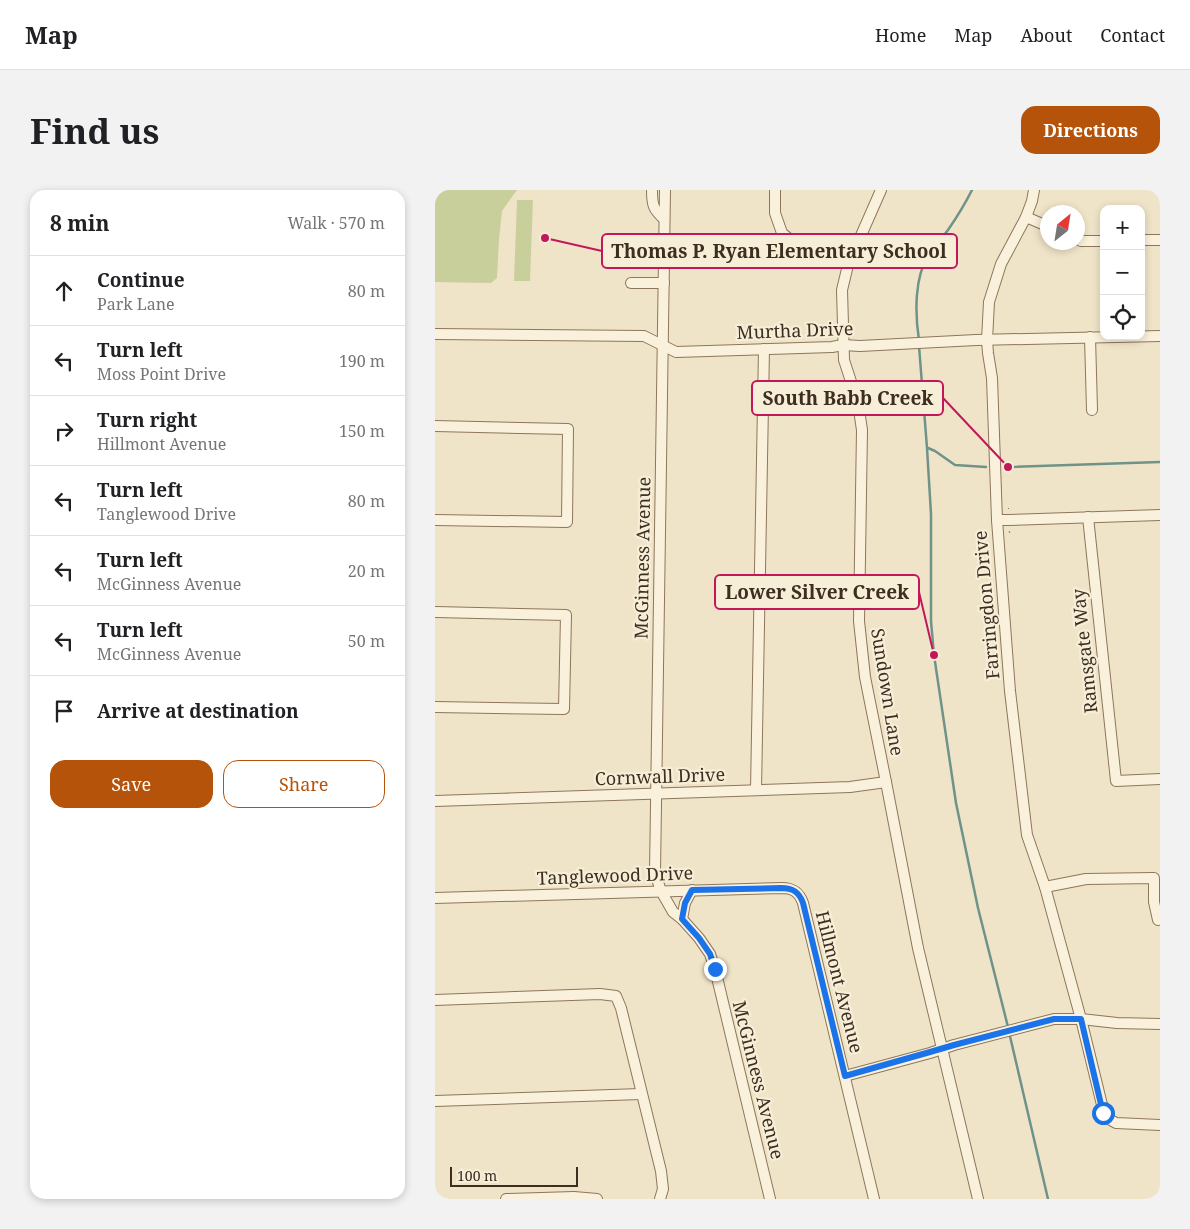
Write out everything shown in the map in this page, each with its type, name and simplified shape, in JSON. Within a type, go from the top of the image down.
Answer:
[{"type":"street","points":[[652,190],[653,208],[665,219]]},
{"type":"street","name":"McGinness Avenue","points":[[665,190],[655,873],[661,891],[673,912],[699,938],[710,954],[770,1199]]},
{"type":"street","points":[[775,190],[775,212],[782,233],[799,247],[848,265]]},
{"type":"street","name":"Sundown Lane","points":[[881,190],[848,265],[842,290],[844,360],[858,403],[863,430],[859,621],[865,677],[918,948],[978,1199]]},
{"type":"street","name":"Farringdon Drive","points":[[1034,190],[1026,217],[1001,264],[989,302],[987,340],[992,378],[997,520],[1010,691],[1027,835],[1045,887],[1081,1019],[1103,1113],[1116,1123],[1160,1125]]},
{"type":"street","points":[[1026,217],[1040,223]]},
{"type":"street","points":[[1085,241],[1100,240]]},
{"type":"street","points":[[1145,240],[1160,240]]},
{"type":"street","points":[[631,283],[664,283]]},
{"type":"street","name":"Murtha Drive","points":[[435,334],[644,336],[676,352],[987,340],[1160,336]]},
{"type":"street","points":[[1090,338],[1092,410]]},
{"type":"street","points":[[756,790],[764,349]]},
{"type":"street","points":[[435,426],[568,429],[567,522],[435,520]]},
{"type":"street","points":[[997,520],[1160,515]]},
{"type":"street","name":"Ramsgate Way","points":[[1088,517],[1116,781],[1160,779]]},
{"type":"street","points":[[435,612],[566,614],[564,709],[435,707]]},
{"type":"street","name":"Cornwall Drive","points":[[435,801],[850,787],[886,782]]},
{"type":"street","points":[[1045,887],[1086,879],[1154,878],[1154,902],[1158,920]]},
{"type":"street","name":"Tanglewood Drive","points":[[435,898],[781,888],[796,890]]},
{"type":"street","points":[[682,919],[685,903],[692,890]]},
{"type":"street","name":"Hillmont Avenue","points":[[796,890],[801,896],[803,903],[874,1199]]},
{"type":"street","points":[[435,1000],[601,994],[616,996],[621,1008],[661,1171],[663,1189],[661,1199]]},
{"type":"street","points":[[845,1076],[1014,1028],[1054,1019],[1160,1024]]},
{"type":"street","points":[[435,1101],[641,1094]]},
{"type":"street","points":[[506,1199],[574,1197],[597,1199]]},
{"type":"green space","points":[[435,190],[517,190],[502,211],[497,278],[491,283],[435,282]]},
{"type":"green space","points":[[517,200],[533,200],[530,281],[514,281]]},
{"type":"waterway","points":[[919,340],[917,296],[918,284],[924,263],[955,220],[972,190]]},
{"type":"waterway","points":[[919,346],[931,514],[931,621],[934,655],[956,803],[978,908],[1008,1027]]},
{"type":"waterway","points":[[928,448],[955,465],[986,467]]},
{"type":"waterway","points":[[1008,467],[1160,462]]},
{"type":"waterway","points":[[1009,1032],[1048,1199]]},
{"type":"place","name":"Thomas P. Ryan Elementary School","points":[[545,238]]},
{"type":"place","name":"South Babb Creek","points":[[1008,467]]},
{"type":"place","name":"Lower Silver Creek","points":[[934,655]]},
{"type":"route","points":[[715,969],[710,954],[682,919],[685,903],[692,890],[789,888],[796,890],[801,896],[803,903],[845,1076],[1014,1028],[1054,1019],[1081,1019],[1103,1113]]}]
